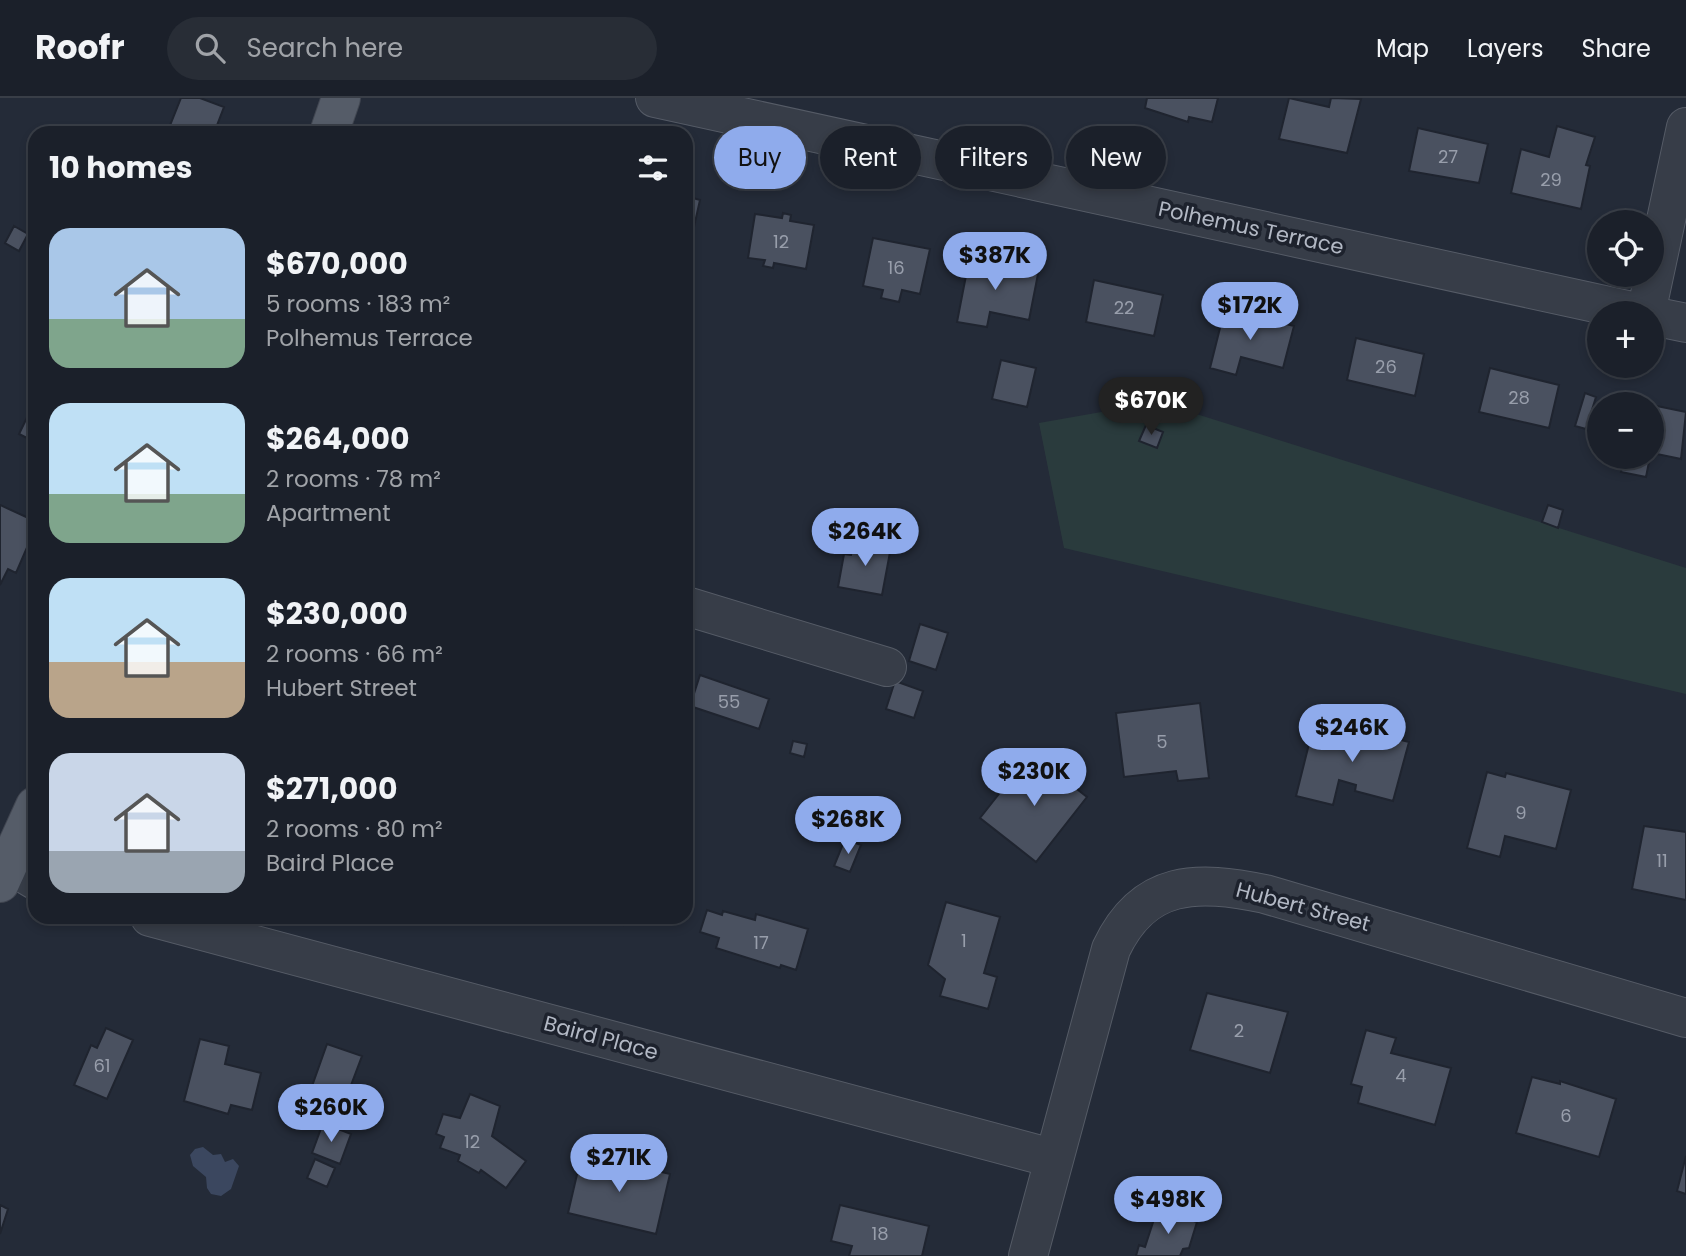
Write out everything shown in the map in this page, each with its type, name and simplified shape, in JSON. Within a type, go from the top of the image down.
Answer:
[{"type":"main road","points":[[332,126],[341,98]]},
{"type":"main road","points":[[11,872],[28,825]]},
{"type":"street","name":"Polhemus Terrace","points":[[655,98],[1587,301]]},
{"type":"street","points":[[1649,301],[1686,127]]},
{"type":"street","points":[[1664,318],[1686,323]]},
{"type":"street","points":[[693,608],[887,667]]},
{"type":"street","name":"Hubert Street","points":[[1028,1256],[1052,1158],[1111,949],[1121,927],[1146,902],[1168,890],[1188,885],[1229,886],[1265,894],[1686,1018]]},
{"type":"street","name":"Baird Place","points":[[176,924],[1052,1158]]},
{"type":"shaded area","points":[[1158,402],[1686,568],[1686,694],[1064,548],[1039,423]]},
{"type":"water","points":[[203,1147],[213,1155],[221,1154],[225,1162],[233,1159],[239,1166],[231,1189],[221,1196],[211,1194],[207,1188],[206,1177],[193,1166],[190,1155],[195,1149]]},
{"type":"building","points":[[181,98],[200,98],[224,107],[217,126],[170,126]]},
{"type":"building","points":[[1147,98],[1218,98],[1212,122],[1189,117],[1188,122],[1145,108]]},
{"type":"building","points":[[1289,98],[1329,107],[1331,98],[1361,99],[1347,153],[1279,139]]},
{"type":"building","points":[[1557,126],[1595,137],[1586,165],[1590,166],[1581,209],[1511,193],[1521,149],[1549,157]]},
{"type":"building","points":[[1418,128],[1488,144],[1479,183],[1409,171]]},
{"type":"building","points":[[693,198],[700,200],[693,231]]},
{"type":"building","points":[[783,213],[791,215],[790,221],[814,225],[806,269],[774,263],[773,268],[763,266],[765,260],[748,258],[755,214],[782,218]]},
{"type":"building","points":[[14,226],[28,234],[19,251],[5,243]]},
{"type":"building","points":[[873,238],[930,249],[920,294],[902,290],[899,302],[881,298],[883,290],[863,286]]},
{"type":"building","points":[[970,255],[993,260],[992,265],[1038,274],[1029,320],[990,312],[987,327],[957,322]]},
{"type":"building","points":[[1094,280],[1163,295],[1154,336],[1086,322]]},
{"type":"building","points":[[1224,312],[1247,318],[1248,314],[1294,326],[1283,368],[1241,357],[1236,375],[1210,368]]},
{"type":"building","points":[[1356,338],[1424,354],[1415,396],[1347,380]]},
{"type":"building","points":[[1001,360],[1036,368],[1027,407],[992,399]]},
{"type":"building","points":[[1490,368],[1559,385],[1549,428],[1479,412]]},
{"type":"building","points":[[1585,393],[1587,426],[1586,429],[1575,426]]},
{"type":"building","points":[[1664,407],[1686,412],[1681,459],[1664,455]]},
{"type":"building","points":[[28,415],[28,438],[19,434]]},
{"type":"building","points":[[1146,425],[1163,432],[1157,448],[1139,441]]},
{"type":"building","points":[[1622,469],[1648,469],[1646,477],[1621,472]]},
{"type":"building","points":[[0,505],[28,518],[28,545],[16,573],[8,569],[0,585]]},
{"type":"building","points":[[1548,505],[1563,510],[1558,528],[1542,522]]},
{"type":"building","points":[[854,540],[891,547],[882,595],[838,587],[844,554],[851,555]]},
{"type":"building","points":[[920,624],[948,633],[936,670],[909,661]]},
{"type":"building","points":[[700,675],[769,699],[759,729],[693,707],[693,697]]},
{"type":"building","points":[[895,681],[923,691],[914,718],[886,709]]},
{"type":"building","points":[[1200,703],[1209,778],[1178,781],[1176,771],[1124,777],[1116,713]]},
{"type":"building","points":[[1331,722],[1409,742],[1393,801],[1355,791],[1356,785],[1339,780],[1333,805],[1296,796],[1311,736],[1327,740]]},
{"type":"building","points":[[793,741],[807,744],[804,757],[790,753]]},
{"type":"building","points":[[1031,753],[1087,797],[1036,862],[980,818]]},
{"type":"building","points":[[1487,772],[1505,777],[1506,773],[1571,790],[1556,849],[1505,836],[1500,857],[1467,848]]},
{"type":"building","points":[[1644,826],[1686,832],[1686,900],[1632,889]]},
{"type":"building","points":[[845,839],[861,845],[850,872],[834,866]]},
{"type":"building","points":[[946,902],[1000,917],[984,973],[997,977],[988,1009],[940,996],[945,979],[928,965]]},
{"type":"building","points":[[707,910],[722,915],[723,911],[755,920],[756,914],[808,929],[796,970],[781,965],[780,968],[716,948],[719,938],[700,932]]},
{"type":"building","points":[[1207,993],[1288,1012],[1270,1073],[1190,1050]]},
{"type":"building","points":[[106,1028],[133,1040],[107,1099],[74,1085],[91,1045],[97,1048]]},
{"type":"building","points":[[1366,1030],[1396,1038],[1391,1053],[1451,1068],[1435,1125],[1358,1103],[1362,1087],[1351,1084]]},
{"type":"building","points":[[200,1039],[229,1046],[225,1064],[261,1073],[252,1110],[231,1105],[228,1114],[184,1101]]},
{"type":"building","points":[[327,1044],[362,1056],[345,1101],[311,1089]]},
{"type":"building","points":[[1532,1077],[1560,1084],[1560,1081],[1616,1099],[1599,1157],[1516,1133]]},
{"type":"building","points":[[470,1094],[500,1106],[492,1136],[526,1161],[506,1188],[481,1170],[479,1173],[458,1161],[460,1155],[440,1148],[444,1137],[436,1134],[443,1114],[460,1118]]},
{"type":"building","points":[[323,1123],[351,1134],[340,1164],[312,1153]]},
{"type":"building","points":[[582,1153],[670,1174],[656,1234],[568,1213]]},
{"type":"building","points":[[1686,1156],[1686,1194],[1677,1191]]},
{"type":"building","points":[[315,1159],[335,1168],[327,1187],[307,1178]]},
{"type":"building","points":[[0,1205],[8,1209],[0,1234]]},
{"type":"building","points":[[840,1205],[929,1226],[922,1256],[849,1256],[852,1246],[831,1241]]},
{"type":"building","points":[[1157,1210],[1197,1222],[1189,1248],[1183,1249],[1180,1256],[1136,1256],[1139,1245],[1145,1247]]}]
